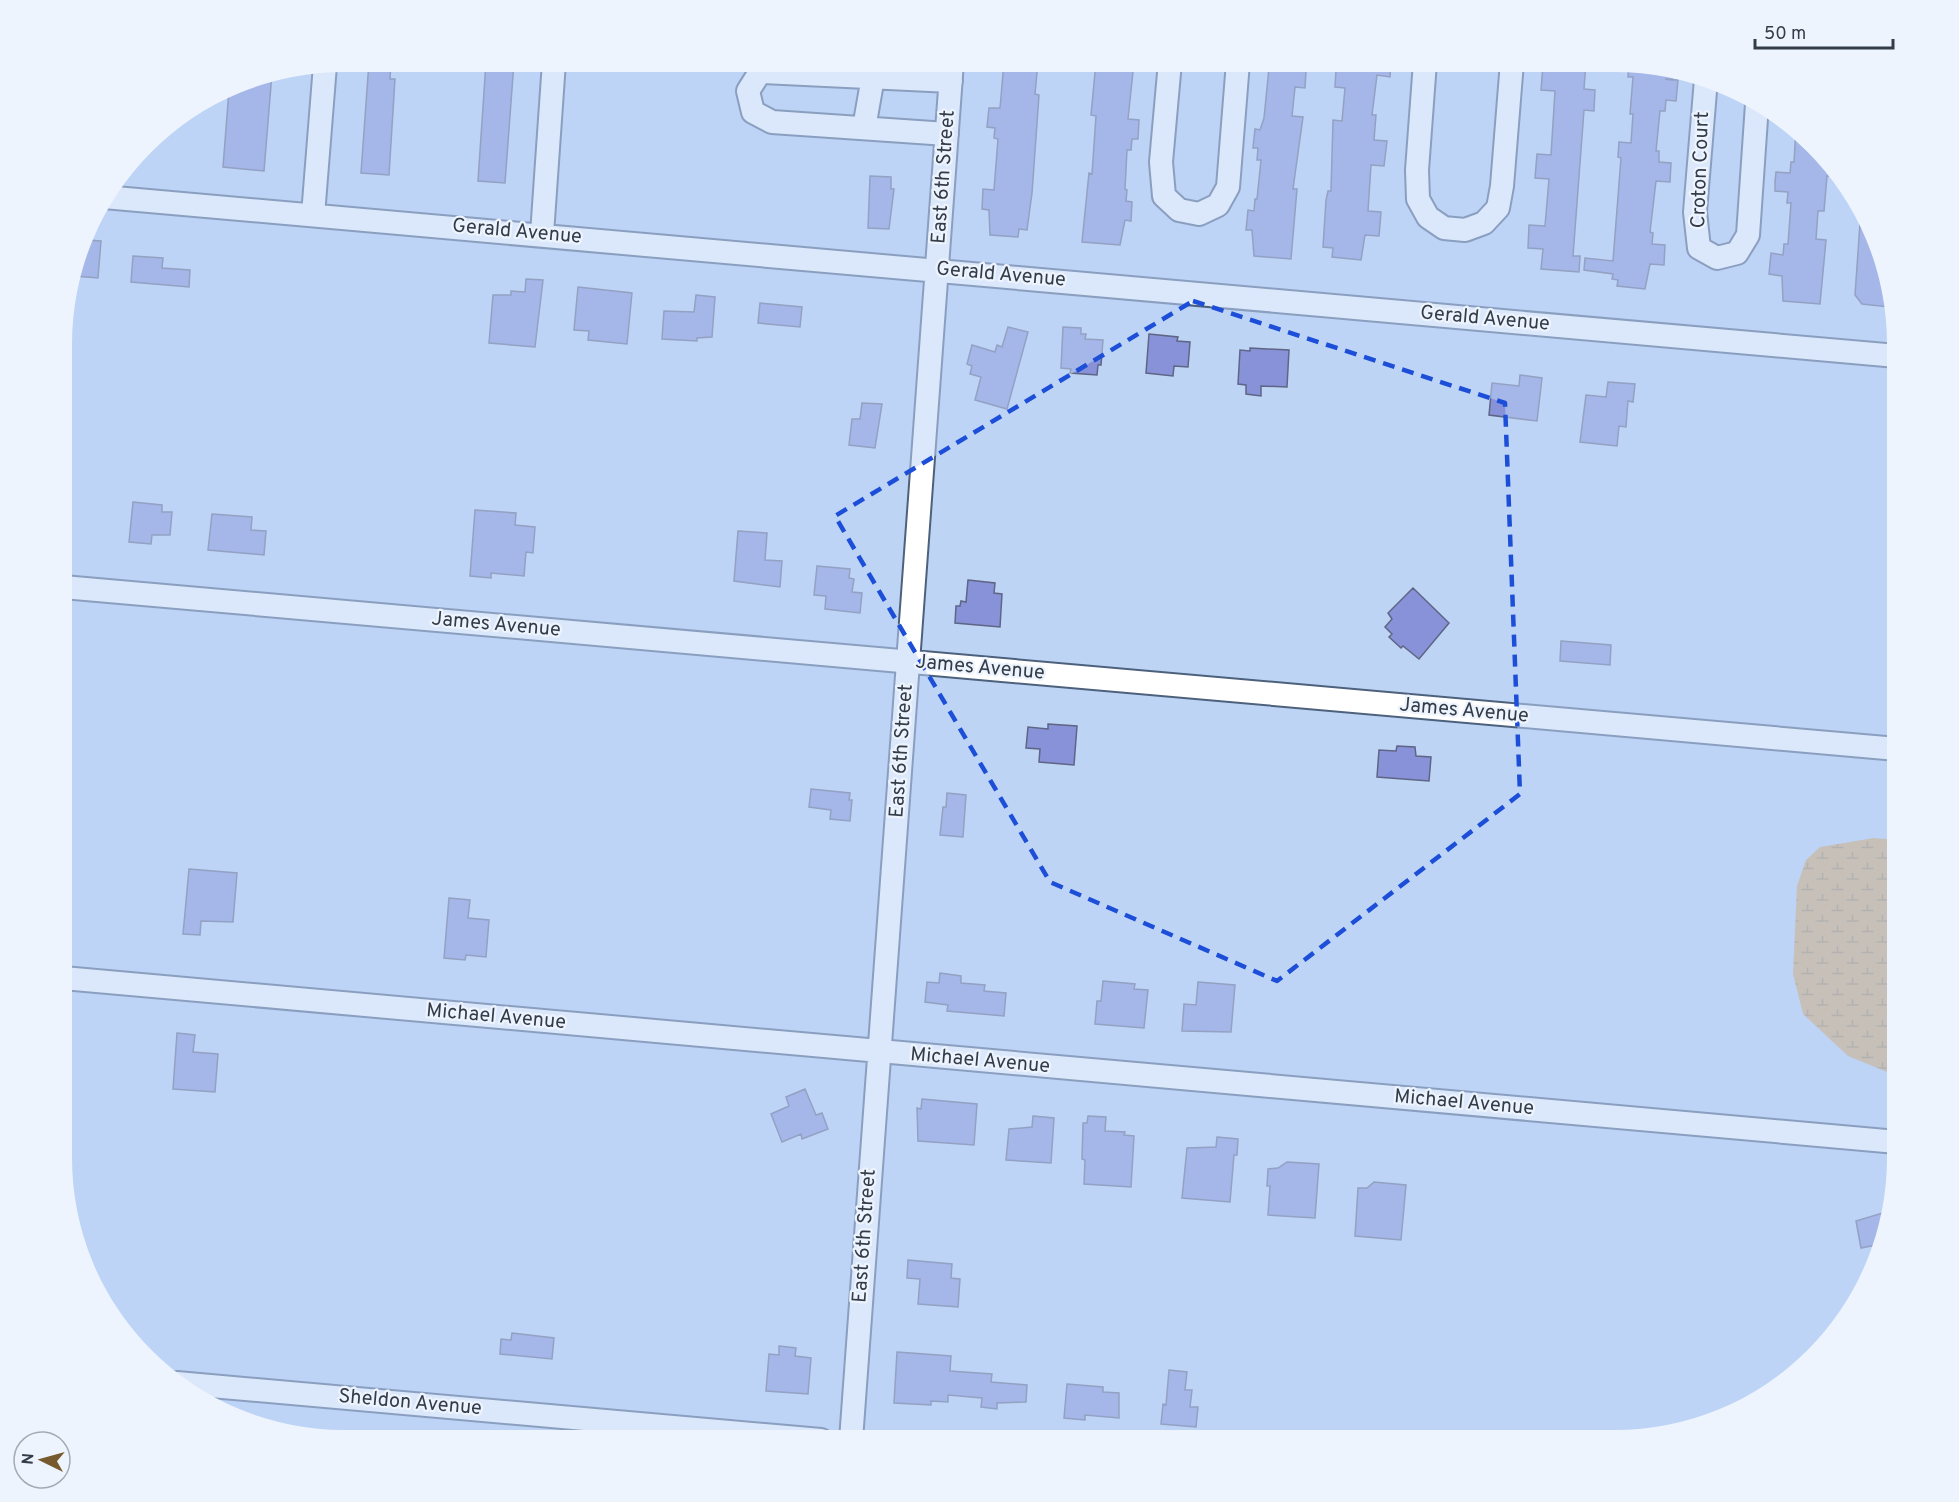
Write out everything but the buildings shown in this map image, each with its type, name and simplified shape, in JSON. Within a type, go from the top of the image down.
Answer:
[{"type":"street","points":[[542,234],[553,72]]},
{"type":"street","points":[[939,72],[873,77],[760,72],[748,91],[753,112],[772,122],[947,134]]},
{"type":"street","name":"East 6th Street","points":[[852,1430],[952,72]]},
{"type":"street","points":[[1169,72],[1161,162],[1164,196],[1179,210],[1199,214],[1218,205],[1228,187],[1237,72]]},
{"type":"street","points":[[1424,72],[1417,170],[1418,199],[1428,217],[1444,228],[1465,230],[1484,223],[1498,208],[1502,186],[1511,72]]},
{"type":"street","points":[[314,215],[324,73]]},
{"type":"street","points":[[864,128],[873,77]]},
{"type":"street","name":"Croton Court","points":[[1705,87],[1695,212],[1699,248],[1717,258],[1737,253],[1748,236],[1756,112]]},
{"type":"street","name":"Gerald Avenue","points":[[115,198],[1887,355]]},
{"type":"street","name":"James Avenue","points":[[72,588],[1887,748]]},
{"type":"street","name":"Michael Avenue","points":[[72,979],[1887,1141]]},
{"type":"street","name":"Sheldon Avenue","points":[[194,1384],[708,1430]]},
{"type":"highlighted area","points":[[1193,301],[1505,403],[1520,794],[1277,981],[1050,882],[835,516]]},
{"type":"green space","points":[[1874,838],[1887,839],[1887,1072],[1848,1056],[1803,1014],[1793,974],[1797,886],[1806,860],[1820,847]]}]
